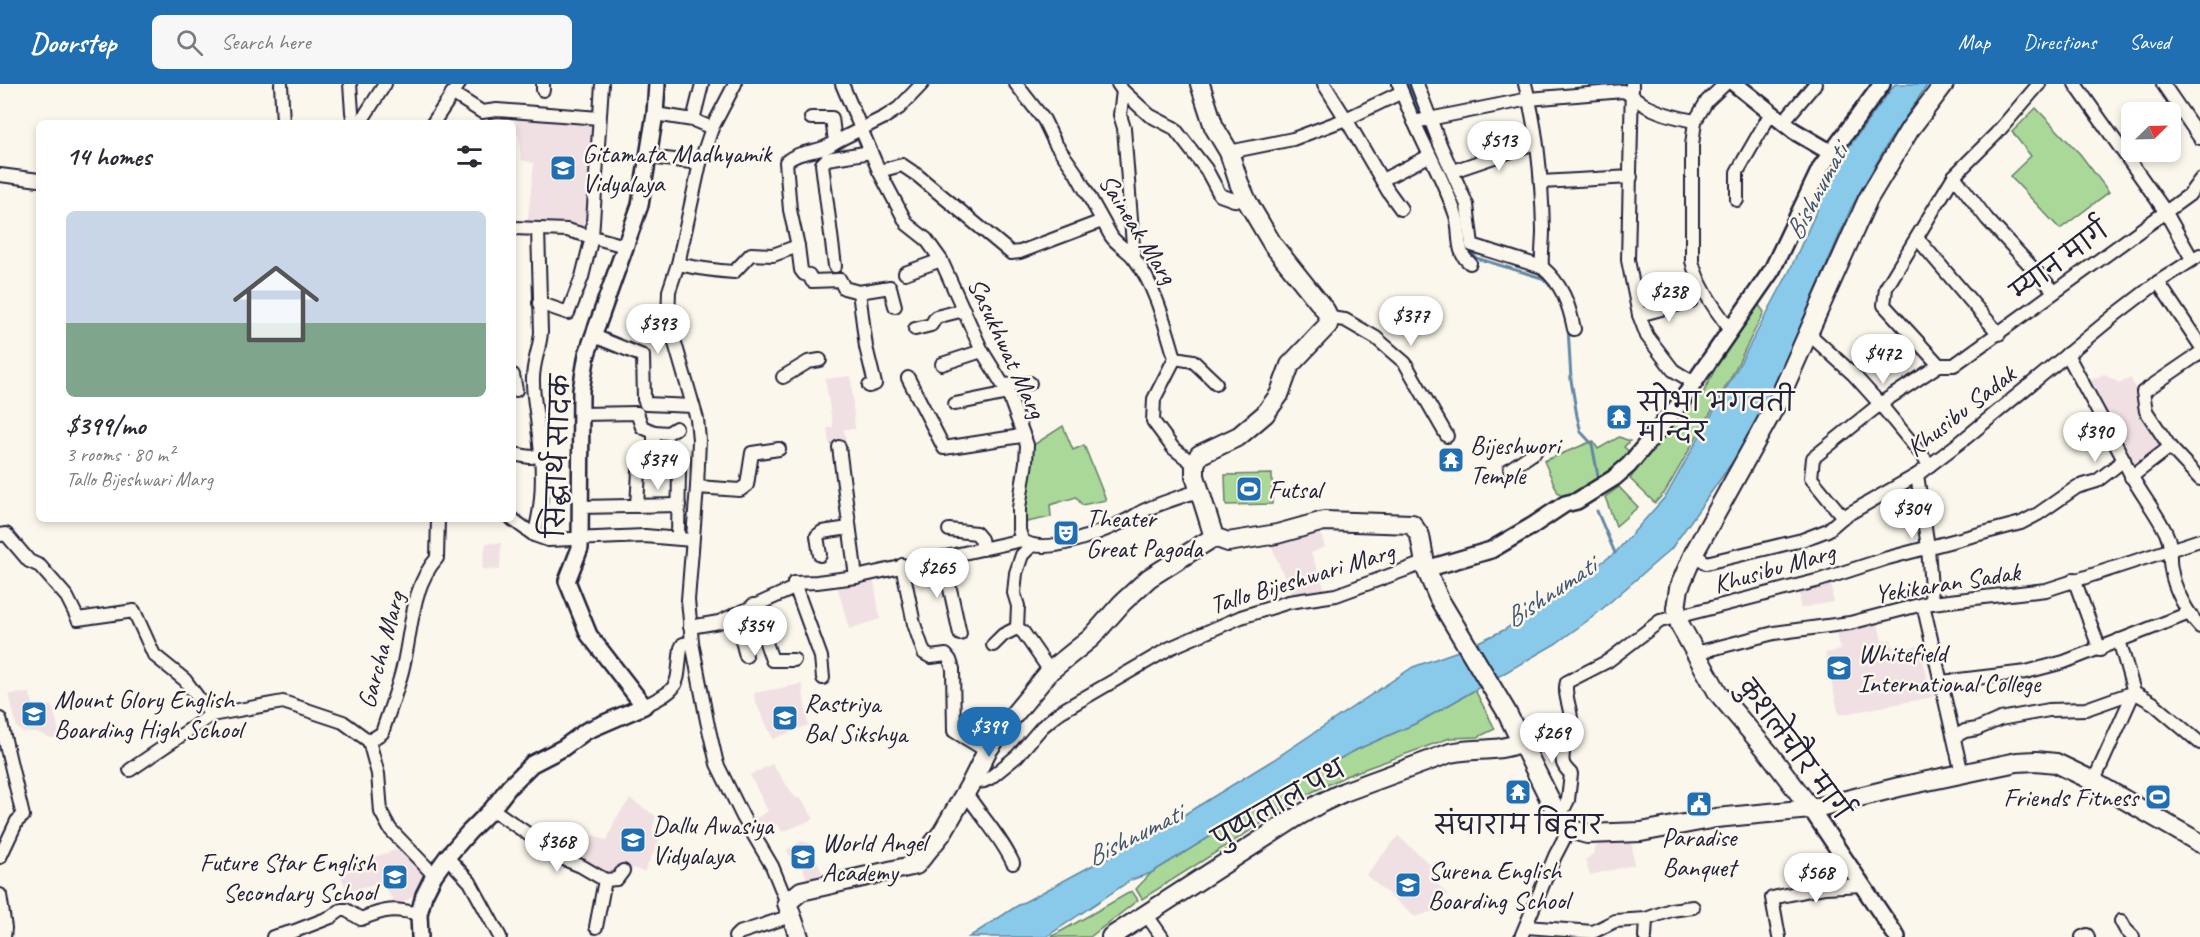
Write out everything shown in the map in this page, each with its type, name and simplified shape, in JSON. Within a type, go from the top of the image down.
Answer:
[{"type":"main road","points":[[1200,84],[1214,127],[1229,152],[1247,201],[1273,245],[1329,318],[1328,325],[1290,365],[1278,395],[1265,414],[1239,436],[1199,455],[1195,465],[1195,476],[1214,537]]},
{"type":"main road","points":[[1678,618],[1676,608],[1679,588],[1694,553],[1778,401],[1868,199],[1910,129],[1944,84]]},
{"type":"main road","points":[[1214,537],[1228,542],[1277,534],[1324,521],[1412,524],[1420,536],[1425,566],[1439,599],[1572,827],[1641,832],[1716,818],[1811,809],[1899,787],[2017,762],[2046,761],[2067,768],[2200,843]]},
{"type":"main road","points":[[799,937],[787,903],[801,891],[916,866],[942,833],[987,751],[1050,672],[1091,638],[1122,603],[1149,578],[1214,537]]},
{"type":"main road","name":"कुशलेचौर मार्ग","points":[[1678,618],[1718,693],[1768,752],[1811,809]]},
{"type":"main road","name":"पुष्पलाल पथ","points":[[1111,937],[1295,818],[1344,792],[1450,753],[1463,750],[1507,748],[1521,742]]},
{"type":"street","points":[[281,84],[283,120]]},
{"type":"street","points":[[350,84],[353,120]]},
{"type":"street","points":[[362,120],[385,84]]},
{"type":"street","points":[[539,303],[568,313],[582,277],[592,237],[602,84]]},
{"type":"street","name":"सिद्धार्थ सादक","points":[[644,706],[589,635],[567,581],[578,557],[581,538],[583,371],[640,205],[655,114],[657,84]]},
{"type":"street","points":[[693,120],[702,84]]},
{"type":"street","points":[[735,84],[712,128],[700,164],[678,264],[669,291],[668,319],[693,406],[699,440],[698,487],[688,600],[692,642],[707,721],[717,765],[742,817],[772,866],[787,903],[788,917],[739,933],[735,937]]},
{"type":"street","name":"Sasukhwat Marg","points":[[842,84],[879,171],[907,224],[926,239],[941,260],[982,351],[1006,389],[1025,438],[1026,462],[1019,508],[1019,530],[1027,543]]},
{"type":"street","points":[[895,306],[890,287],[859,292],[844,288],[840,280],[812,281],[809,275],[804,274],[801,270],[790,210],[786,162],[794,155],[828,148],[835,142],[881,120],[899,108],[922,84]]},
{"type":"street","name":"Saineak Marg","points":[[1016,84],[1044,120],[1055,143],[1077,173],[1115,242],[1134,258],[1158,301],[1175,358]]},
{"type":"street","points":[[1324,84],[1401,209]]},
{"type":"street","points":[[1418,84],[1439,142],[1468,208],[1472,245],[1542,267],[1551,275],[1564,295],[1574,329]]},
{"type":"street","points":[[1525,84],[1541,182],[1542,267]]},
{"type":"street","points":[[1725,84],[1707,101],[1695,121],[1692,145],[1692,261],[1695,273],[1726,324]]},
{"type":"street","points":[[1735,84],[1809,142],[1830,152]]},
{"type":"street","points":[[1737,200],[1737,172],[1777,118],[1815,84]]},
{"type":"street","points":[[1425,566],[1491,550],[1565,504],[1577,501],[1614,478],[1629,465],[1694,383],[1726,324],[1772,270],[1821,167],[1882,84]]},
{"type":"street","points":[[1940,365],[1884,304],[1886,288],[1954,176],[1996,134],[2039,84]]},
{"type":"street","points":[[2075,84],[2196,257]]},
{"type":"street","points":[[2163,84],[2200,138]]},
{"type":"street","points":[[1121,88],[1149,115],[1174,128],[1206,169],[1220,195],[1234,200],[1247,201]]},
{"type":"street","points":[[1121,88],[1120,115],[1124,128],[1134,258]]},
{"type":"street","points":[[1229,152],[1293,139],[1346,119],[1401,88],[1456,214],[1459,224],[1460,252],[1470,263]]},
{"type":"street","points":[[435,120],[455,89],[483,112],[496,117],[599,118]]},
{"type":"street","points":[[1414,122],[1529,99],[1632,89]]},
{"type":"street","points":[[1632,89],[1643,104],[1680,119],[1695,121]]},
{"type":"street","points":[[1632,89],[1628,260],[1639,315],[1647,336],[1673,370],[1694,383]]},
{"type":"street","points":[[655,114],[693,120],[712,128]]},
{"type":"street","points":[[811,118],[832,118],[835,142]]},
{"type":"street","points":[[1453,171],[1535,143]]},
{"type":"street","points":[[835,266],[822,164],[827,159],[871,152]]},
{"type":"street","points":[[1382,180],[1429,156]]},
{"type":"street","points":[[648,157],[700,164]]},
{"type":"street","points":[[879,171],[902,165],[1011,253],[1020,252],[1102,221]]},
{"type":"street","points":[[0,175],[36,180]]},
{"type":"street","points":[[1954,176],[1987,219],[2054,291]]},
{"type":"street","points":[[1541,182],[1631,177]]},
{"type":"street","name":"म्यान मार्ग","points":[[1842,517],[1811,478],[1813,458],[1880,404],[1940,365],[1954,365],[1999,334],[2054,291],[2189,195],[2200,180]]},
{"type":"street","points":[[516,228],[567,230],[625,246]]},
{"type":"street","points":[[534,535],[541,478],[533,378],[534,361],[540,343],[538,229]]},
{"type":"street","points":[[1917,238],[1999,334]]},
{"type":"street","points":[[678,264],[699,269],[734,272],[751,254],[773,255],[798,246]]},
{"type":"street","name":"Khusibu Sadak","points":[[1694,553],[1706,563],[1786,545],[1828,530],[1842,517],[1917,475],[2158,282],[2196,257]]},
{"type":"street","points":[[905,273],[941,260]]},
{"type":"street","points":[[2158,282],[2200,345]]},
{"type":"street","points":[[859,292],[867,354],[875,384],[869,386]]},
{"type":"street","points":[[1639,315],[1691,301]]},
{"type":"street","points":[[915,329],[931,325],[936,317],[963,310]]},
{"type":"street","points":[[1329,318],[1345,320],[1376,338],[1405,363],[1447,436]]},
{"type":"street","points":[[1808,333],[1853,374],[1930,465]]},
{"type":"street","points":[[594,336],[643,356],[642,427],[654,432],[668,433],[676,428]]},
{"type":"street","points":[[942,364],[982,351]]},
{"type":"street","points":[[2200,353],[2143,392],[2146,411],[2170,447],[2200,479]]},
{"type":"street","points":[[2067,354],[2131,477],[2167,533],[2172,549],[2170,569],[2187,614],[2200,627]]},
{"type":"street","points":[[1195,465],[1173,448],[1153,421],[1154,399],[1175,358],[1193,360],[1216,383]]},
{"type":"street","points":[[783,377],[808,362],[820,360]]},
{"type":"street","points":[[908,378],[944,448],[988,440],[1021,436],[1025,438]]},
{"type":"street","points":[[955,404],[1030,382]]},
{"type":"street","points":[[582,414],[693,406]]},
{"type":"street","points":[[637,506],[640,454],[654,451],[654,432]]},
{"type":"street","points":[[839,447],[855,577]]},
{"type":"street","points":[[2131,477],[2170,447]]},
{"type":"street","points":[[698,487],[740,490],[747,485],[752,453],[779,449]]},
{"type":"street","points":[[1510,470],[1535,452]]},
{"type":"street","points":[[516,455],[540,456]]},
{"type":"street","name":"Khusibu Marg","points":[[1572,827],[1569,800],[1571,774],[1563,765],[1571,724],[1565,686],[1567,682],[1608,661],[1660,621],[1820,580],[1928,547],[2021,523],[2077,487],[2097,481],[2124,460]]},
{"type":"street","points":[[678,538],[679,468]]},
{"type":"street","points":[[1917,475],[1928,547],[1928,604],[1962,774]]},
{"type":"street","points":[[794,583],[855,577],[983,549],[1027,543],[1048,546],[1072,541],[1124,521],[1164,502],[1198,492],[1203,498]]},
{"type":"street","points":[[580,507],[679,505]]},
{"type":"street","name":"Garcha Marg","points":[[434,875],[390,829],[381,812],[378,774],[369,741],[382,733],[397,689],[419,591],[431,564],[437,558],[438,522]]},
{"type":"street","points":[[516,522],[534,535],[548,540],[645,536],[692,540]]},
{"type":"street","points":[[820,555],[817,536],[822,532],[849,528]]},
{"type":"street","points":[[950,530],[976,533],[981,539],[983,549]]},
{"type":"street","points":[[0,535],[6,534],[29,561],[40,566],[67,597],[78,620],[134,611],[154,655],[185,680],[211,715]]},
{"type":"street","name":"Yekikaran Sadak","points":[[1696,653],[1774,633],[1850,622],[1928,604],[2046,590],[2074,579],[2200,540]]},
{"type":"street","points":[[1017,628],[1018,606],[1014,593],[1016,573],[1027,543]]},
{"type":"street","points":[[943,557],[960,634]]},
{"type":"street","points":[[902,565],[924,653],[931,657],[946,655],[953,669],[954,731],[987,751]]},
{"type":"street","name":"Tallo Bijeshwari Marg","points":[[968,788],[987,780],[1017,756],[1042,727],[1060,712],[1170,648],[1241,616],[1289,602],[1336,595],[1425,566]]},
{"type":"street","points":[[2074,579],[2100,650]]},
{"type":"street","points":[[690,627],[719,622],[794,588],[794,583]]},
{"type":"street","points":[[794,583],[821,657],[824,678]]},
{"type":"street","points":[[753,605],[772,660],[794,660]]},
{"type":"street","points":[[735,614],[746,656]]},
{"type":"street","points":[[1942,682],[2026,672],[2064,663],[2187,614]]},
{"type":"street","points":[[1017,628],[1023,632],[1050,672]]},
{"type":"street","points":[[993,645],[1003,635],[1017,628]]},
{"type":"street","points":[[2100,786],[2096,776],[2134,692],[2119,640]]},
{"type":"street","points":[[420,937],[419,914],[424,895],[434,875],[509,787],[532,764],[563,748],[596,726],[644,706],[673,689],[679,678],[681,648],[683,644],[692,642]]},
{"type":"street","points":[[679,678],[698,672]]},
{"type":"street","points":[[1954,737],[2000,719],[2049,710],[2086,709],[2134,692],[2153,703],[2200,743]]},
{"type":"street","points":[[130,770],[211,715],[283,702],[343,722],[369,741]]},
{"type":"street","points":[[0,719],[23,816],[17,821],[0,857]]},
{"type":"street","points":[[968,788],[987,824],[1004,843],[1013,863]]},
{"type":"street","points":[[492,809],[545,848],[605,880],[616,879],[623,871]]},
{"type":"street","name":"कुशलेचौर मार्ग","points":[[1811,809],[1897,937]]},
{"type":"street","points":[[1572,827],[1555,856],[1524,932],[1601,932],[1615,921],[1646,919],[1671,910],[1693,908]]},
{"type":"street","points":[[447,857],[470,882],[500,937]]},
{"type":"street","points":[[596,927],[605,880]]},
{"type":"street","points":[[1779,937],[1772,898],[1825,887],[1862,885]]},
{"type":"street","points":[[0,895],[5,928],[4,937]]},
{"type":"street","points":[[273,937],[302,929],[331,917],[341,910],[346,910],[361,920],[376,912],[397,909],[419,914]]},
{"type":"street","points":[[1146,914],[1162,937]]},
{"type":"street","points":[[1645,937],[1646,919]]},
{"type":"street","points":[[2121,921],[2133,937]]},
{"type":"street","points":[[2082,937],[2087,935],[2088,937]]},
{"type":"shaded area","name":"Gitamata Madhyamik Vidyalaya","points":[[516,117],[589,122],[594,131],[584,225],[554,227],[527,225],[534,163],[521,160]]},
{"type":"shaded area","points":[[2104,374],[2119,383],[2131,378],[2144,415],[2164,447],[2134,472],[2095,402],[2089,381]]},
{"type":"shaded area","points":[[851,376],[855,429],[844,429],[846,443],[833,445],[829,443],[827,428],[833,427],[825,379]]},
{"type":"shaded area","points":[[1319,528],[1325,547],[1311,553],[1326,592],[1292,596],[1269,540]]},
{"type":"shaded area","points":[[486,543],[501,543],[500,570],[482,569]]},
{"type":"shaded area","points":[[1831,578],[1833,602],[1800,608],[1800,589]]},
{"type":"shaded area","points":[[874,581],[880,619],[849,629],[837,585]]},
{"type":"shaded area","points":[[1878,623],[1882,641],[1891,639],[1894,650],[1919,646],[1933,697],[1839,715],[1825,653],[1840,650],[1836,633]]},
{"type":"shaded area","name":"Rastriya Bal Sikshya","points":[[802,684],[808,725],[773,739],[755,701],[754,693]]},
{"type":"shaded area","name":"Mount Glory English Boarding High School","points":[[30,693],[34,710],[51,705],[60,737],[51,738],[36,732],[23,732],[17,728],[9,694]]},
{"type":"shaded area","points":[[772,764],[795,797],[801,799],[814,819],[782,832],[778,824],[756,837],[749,823],[768,811],[750,775]]},
{"type":"shaded area","name":"Dallu Awasiya Vidyalaya","points":[[630,799],[656,816],[652,830],[661,837],[644,872],[633,868],[631,872],[622,868],[616,879],[580,860],[593,835],[607,841],[615,820]]},
{"type":"shaded area","name":"Surena English Boarding School","points":[[1398,836],[1433,867],[1428,874],[1447,894],[1433,911],[1415,917],[1366,875]]},
{"type":"shaded area","points":[[1628,837],[1632,843],[1634,865],[1590,875],[1585,860],[1593,854],[1596,847],[1607,838]]},
{"type":"shaded area","name":"World Angel Academy","points":[[801,841],[810,843],[825,881],[809,886],[802,865],[794,864],[787,850]]},
{"type":"shaded area","name":"Future Star English Secondary School","points":[[404,847],[422,862],[426,887],[398,906],[382,884],[347,891],[338,869]]},
{"type":"green space","points":[[2036,108],[2080,154],[2109,192],[2060,229],[2010,176],[2031,156],[2012,132]]},
{"type":"green space","points":[[1752,295],[1764,312],[1730,379],[1665,492],[1655,503],[1630,479],[1659,435],[1703,393]]},
{"type":"green space","points":[[1063,426],[1073,450],[1084,445],[1106,500],[1082,505],[1076,497],[1050,505],[1051,517],[1022,523],[1032,446]]},
{"type":"green space","points":[[1619,437],[1630,441],[1624,447],[1631,453],[1603,479],[1565,496],[1558,493],[1544,461],[1593,441],[1598,449]]},
{"type":"green space","name":"Futsal","points":[[1272,474],[1272,504],[1226,505],[1225,475]]},
{"type":"green space","points":[[1619,487],[1638,507],[1616,526],[1605,497]]},
{"type":"green space","points":[[1475,690],[1495,729],[1478,737],[1450,738],[1348,775],[1308,794],[1142,899],[1136,889],[1151,873],[1320,769],[1419,722]]},
{"type":"green space","points":[[1132,891],[1138,900],[1090,937],[1051,937]]},
{"type":"water","points":[[1895,84],[1928,84],[1888,143],[1851,208],[1784,364],[1748,440],[1671,549],[1594,616],[1555,644],[1419,722],[1320,769],[1151,873],[1131,880],[1046,937],[969,937],[1017,906],[1169,824],[1273,760],[1413,667],[1461,650],[1504,630],[1615,553],[1666,496],[1789,272],[1840,159]]},
{"type":"waterway","points":[[1408,84],[1421,116]]},
{"type":"waterway","points":[[1424,125],[1443,165]]},
{"type":"waterway","points":[[1470,249],[1476,258],[1542,278],[1552,286]]},
{"type":"waterway","points":[[1568,327],[1571,380],[1577,416],[1581,432],[1592,444],[1598,476]]},
{"type":"waterway","points":[[1597,511],[1615,553]]},
{"type":"place","name":"Gitamata Madhyamik Vidyalaya","points":[[563,168]]},
{"type":"place","name":"सोभा भगवती मन्दिर","points":[[1619,417]]},
{"type":"place","name":"Bijeshwori Temple","points":[[1451,460]]},
{"type":"place","name":"Futsal","points":[[1249,489]]},
{"type":"place","name":"Theater Great Pagoda","points":[[1066,533]]},
{"type":"place","name":"Whitefield International College","points":[[1839,668]]},
{"type":"place","name":"Mount Glory English Boarding High School","points":[[34,714]]},
{"type":"place","name":"Rastriya Bal Sikshya","points":[[785,718]]},
{"type":"place","name":"संघाराम बिहार","points":[[1518,792]]},
{"type":"place","name":"Friends Fitness","points":[[2158,797]]},
{"type":"place","name":"Paradise Banquet","points":[[1699,804]]},
{"type":"place","name":"Dallu Awasiya Vidyalaya","points":[[633,840]]},
{"type":"place","name":"World Angel Academy","points":[[803,857]]},
{"type":"place","name":"Future Star English Secondary School","points":[[395,877]]},
{"type":"place","name":"Surena English Boarding School","points":[[1408,885]]},
{"type":"water label","name":"Bishnumati","points":[[1816,192]]},
{"type":"water label","name":"Bishnumati","points":[[1550,592]]},
{"type":"water label","name":"Bishnumati","points":[[1134,835]]}]
